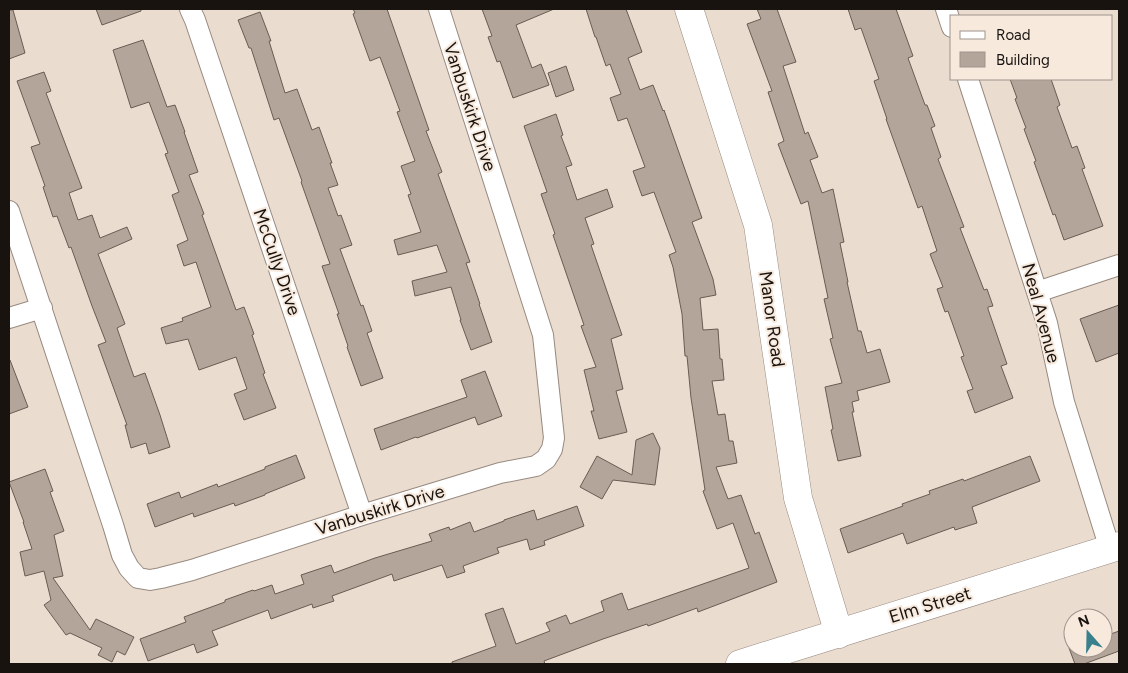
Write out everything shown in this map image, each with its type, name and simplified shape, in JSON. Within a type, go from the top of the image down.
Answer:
[{"type":"street","name":"McCully Drive","points":[[190,9],[362,515]]},
{"type":"street","name":"Vanbuskirk Drive","points":[[9,211],[122,555],[129,568],[138,578],[150,580],[192,570],[500,473],[536,466],[546,459],[552,450],[554,438],[543,335],[439,9]]},
{"type":"street","name":"Manor Road","points":[[689,9],[758,226],[798,498],[839,634]]},
{"type":"street","points":[[946,9],[950,21]]},
{"type":"street","name":"Neal Avenue","points":[[968,80],[1047,323],[1064,402],[1115,548]]},
{"type":"street","points":[[1037,292],[1119,266]]},
{"type":"street","points":[[9,318],[42,308]]},
{"type":"street","name":"Elm Street","points":[[740,664],[1115,548]]},
{"type":"building","points":[[96,9],[141,9],[141,11],[102,25]]},
{"type":"building","points":[[353,9],[387,9],[429,130],[426,131],[442,172],[438,174],[470,262],[466,263],[492,342],[471,350],[451,287],[415,296],[412,281],[447,272],[437,245],[398,255],[394,240],[421,232],[408,195],[411,194],[401,166],[415,161],[397,112],[400,111],[380,57],[370,61],[353,14],[355,13]]},
{"type":"building","points":[[482,9],[554,9],[516,25],[532,68],[541,64],[549,85],[513,98],[500,61],[497,62],[488,37],[492,36]]},
{"type":"building","points":[[586,9],[626,9],[642,52],[628,58],[640,90],[653,85],[664,110],[702,218],[692,222],[713,279],[716,295],[700,298],[703,330],[718,329],[720,359],[722,359],[724,380],[712,381],[718,415],[725,414],[729,441],[733,441],[737,463],[716,467],[728,499],[741,495],[755,534],[759,532],[777,582],[698,612],[697,608],[648,626],[647,624],[603,639],[544,661],[545,664],[452,664],[452,662],[496,646],[485,614],[503,608],[516,644],[550,631],[546,623],[566,615],[570,624],[604,611],[601,601],[622,593],[628,610],[749,568],[733,523],[717,529],[703,491],[705,490],[691,398],[687,356],[685,356],[682,314],[669,255],[676,252],[654,192],[642,196],[633,171],[645,167],[627,118],[618,121],[610,98],[621,94],[610,64],[606,66]]},
{"type":"building","points":[[757,9],[777,9],[796,62],[783,66],[805,134],[808,132],[818,157],[810,160],[822,193],[833,189],[844,242],[840,243],[858,331],[861,331],[867,353],[880,349],[890,382],[857,391],[859,400],[852,402],[854,412],[852,412],[861,456],[838,461],[831,430],[833,429],[825,387],[842,383],[830,339],[833,338],[824,299],[828,298],[808,201],[801,204],[778,144],[784,141],[768,92],[772,91],[747,24],[761,19]]},
{"type":"building","points":[[848,9],[896,9],[913,56],[908,58],[925,105],[927,105],[935,126],[931,128],[941,157],[938,159],[964,227],[960,228],[984,290],[987,289],[993,306],[988,307],[988,309],[1007,364],[1001,366],[1013,398],[975,413],[967,391],[973,389],[961,357],[964,356],[948,311],[945,312],[937,289],[943,287],[930,254],[937,251],[922,206],[918,208],[886,119],[874,81],[879,79],[861,28],[855,30]]},
{"type":"building","points":[[9,10],[13,10],[25,53],[9,59]]},
{"type":"building","points":[[260,12],[271,41],[269,41],[285,93],[297,89],[312,130],[319,127],[338,185],[328,188],[338,216],[341,215],[352,245],[340,249],[372,331],[367,333],[383,378],[361,386],[322,266],[330,264],[279,118],[274,120],[251,48],[249,48],[238,20]]},
{"type":"building","points":[[143,40],[167,107],[175,105],[185,132],[198,172],[189,175],[204,214],[202,215],[236,310],[244,307],[254,334],[252,335],[265,373],[263,374],[276,408],[244,420],[234,394],[247,389],[236,357],[199,370],[188,339],[166,344],[161,328],[183,321],[182,318],[211,307],[196,262],[184,266],[177,245],[188,240],[172,195],[179,192],[165,154],[168,153],[149,102],[131,108],[113,50]]},
{"type":"building","points":[[566,66],[574,90],[556,97],[548,73]]},
{"type":"building","points":[[44,72],[51,91],[46,93],[82,188],[69,193],[78,220],[92,215],[100,238],[127,227],[132,239],[98,254],[125,324],[117,328],[134,377],[145,373],[170,447],[149,454],[146,443],[131,448],[125,425],[127,425],[98,345],[106,342],[71,247],[69,248],[57,216],[53,217],[43,187],[45,186],[31,147],[40,144],[17,81]]},
{"type":"building","points":[[1010,80],[1051,80],[1060,105],[1057,107],[1072,148],[1077,146],[1085,168],[1082,169],[1103,226],[1064,240],[1034,162],[1036,161],[1015,99],[1017,98]]},
{"type":"building","points":[[556,114],[563,135],[561,136],[572,165],[566,167],[577,200],[607,189],[613,207],[585,218],[594,244],[591,245],[622,335],[611,339],[623,389],[616,391],[627,432],[599,439],[591,411],[594,411],[584,370],[596,367],[581,326],[584,325],[553,235],[555,234],[541,194],[547,192],[524,126]]},
{"type":"building","points":[[1119,305],[1119,353],[1096,362],[1080,319]]},
{"type":"building","points":[[9,360],[28,407],[9,414]]},
{"type":"building","points":[[485,371],[502,416],[478,425],[475,417],[381,450],[374,429],[467,397],[461,380]]},
{"type":"building","points":[[653,433],[660,448],[655,485],[613,480],[602,499],[580,487],[597,456],[632,475],[636,440]]},
{"type":"building","points":[[296,455],[305,478],[235,506],[234,503],[194,517],[193,513],[155,527],[147,504],[179,492],[181,498],[217,484],[218,487]]},
{"type":"building","points":[[1030,456],[1040,481],[972,507],[977,523],[955,530],[954,527],[907,544],[903,533],[848,553],[840,529],[903,506],[902,504],[930,494],[929,491],[963,479],[964,481]]},
{"type":"building","points":[[45,469],[53,491],[50,492],[64,531],[54,535],[63,576],[53,578],[90,630],[96,619],[134,637],[125,655],[117,651],[112,662],[98,655],[102,648],[70,633],[66,635],[44,605],[51,600],[44,571],[25,576],[20,552],[32,549],[9,482]]},
{"type":"building","points":[[577,506],[584,526],[544,541],[545,545],[530,550],[527,539],[497,548],[499,553],[463,566],[465,572],[447,578],[442,565],[394,581],[392,574],[332,596],[334,601],[313,608],[312,604],[271,619],[268,610],[212,631],[218,645],[197,653],[194,644],[148,661],[140,639],[186,622],[184,617],[225,602],[225,600],[272,585],[275,594],[304,584],[301,575],[331,565],[334,573],[375,558],[432,541],[429,534],[449,527],[450,530],[470,522],[474,532],[534,510],[537,520]]},
{"type":"building","points":[[1119,631],[1119,651],[1113,653],[1113,633]]},
{"type":"building","points":[[1073,658],[1100,658],[1084,664],[1075,664]]}]
